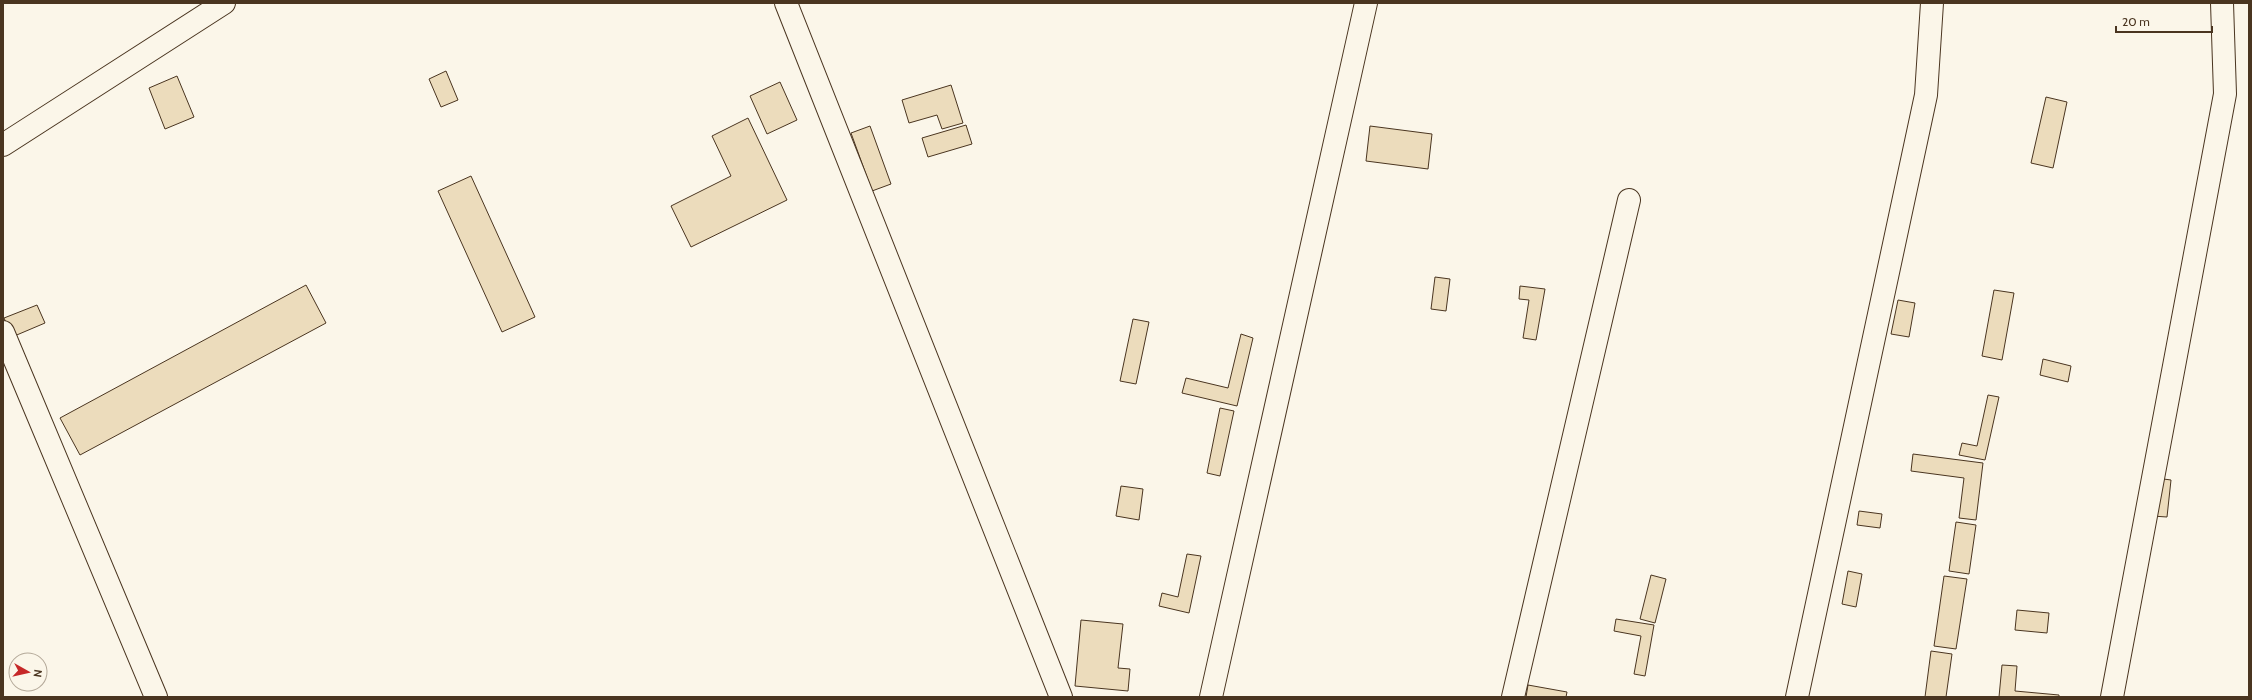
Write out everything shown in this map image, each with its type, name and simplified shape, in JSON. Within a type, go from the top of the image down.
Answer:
[{"type":"street","points":[[3,144],[224,3]]},
{"type":"street","points":[[786,3],[1061,697]]},
{"type":"street","points":[[1211,697],[1366,3]]},
{"type":"street","points":[[1797,697],[1926,95],[1932,3]]},
{"type":"street","points":[[2112,697],[2225,94],[2222,3]]},
{"type":"street","points":[[1513,697],[1629,200]]},
{"type":"street","points":[[3,332],[156,697]]},
{"type":"building","points":[[446,71],[458,100],[441,107],[429,79]]},
{"type":"building","points":[[177,76],[194,117],[165,129],[149,88]]},
{"type":"building","points":[[780,82],[797,120],[767,134],[750,96]]},
{"type":"building","points":[[951,85],[963,123],[942,129],[937,115],[909,123],[902,100]]},
{"type":"building","points":[[2046,97],[2067,102],[2053,168],[2031,163]]},
{"type":"building","points":[[748,118],[787,200],[691,247],[671,206],[731,176],[712,136]]},
{"type":"building","points":[[966,125],[972,144],[928,157],[922,138]]},
{"type":"building","points":[[870,126],[891,184],[872,191],[851,133]]},
{"type":"building","points":[[1370,126],[1432,134],[1428,169],[1366,161]]},
{"type":"building","points":[[471,176],[535,317],[502,332],[438,191]]},
{"type":"building","points":[[1435,277],[1450,279],[1446,311],[1431,309]]},
{"type":"building","points":[[306,285],[326,323],[80,455],[60,418]]},
{"type":"building","points":[[1520,286],[1545,289],[1536,340],[1523,338],[1529,300],[1519,299]]},
{"type":"building","points":[[1994,290],[2014,293],[2002,360],[1982,356]]},
{"type":"building","points":[[1898,300],[1915,303],[1909,337],[1891,334]]},
{"type":"building","points":[[37,305],[45,323],[12,337],[4,318]]},
{"type":"building","points":[[1133,319],[1149,322],[1136,384],[1120,381]]},
{"type":"building","points":[[1241,334],[1253,338],[1237,406],[1182,393],[1186,378],[1228,388]]},
{"type":"building","points":[[2043,359],[2071,366],[2068,382],[2040,375]]},
{"type":"building","points":[[1988,395],[1999,397],[1985,460],[1959,455],[1962,443],[1977,446]]},
{"type":"building","points":[[1220,408],[1234,411],[1220,476],[1207,473]]},
{"type":"building","points":[[1913,454],[1983,463],[1976,520],[1959,518],[1964,478],[1911,471]]},
{"type":"building","points":[[2156,478],[2171,480],[2167,517],[2152,516]]},
{"type":"building","points":[[1121,486],[1143,489],[1139,520],[1116,516]]},
{"type":"building","points":[[1859,511],[1882,514],[1880,528],[1857,525]]},
{"type":"building","points":[[1956,522],[1976,525],[1969,574],[1949,571]]},
{"type":"building","points":[[1187,554],[1201,556],[1189,613],[1159,606],[1162,593],[1178,597]]},
{"type":"building","points":[[1848,571],[1862,574],[1856,607],[1842,604]]},
{"type":"building","points":[[1651,575],[1666,579],[1655,623],[1640,619]]},
{"type":"building","points":[[1944,576],[1967,579],[1956,649],[1934,646]]},
{"type":"building","points":[[2017,610],[2049,613],[2047,633],[2015,630]]},
{"type":"building","points":[[1616,619],[1654,625],[1645,676],[1634,674],[1641,636],[1614,631]]},
{"type":"building","points":[[1081,620],[1123,624],[1118,668],[1130,669],[1128,691],[1075,686]]},
{"type":"building","points":[[1931,651],[1952,654],[1946,697],[1925,697]]},
{"type":"building","points":[[2002,665],[2017,666],[2015,691],[2059,695],[2059,697],[1999,697]]},
{"type":"building","points":[[1528,685],[1567,692],[1566,697],[1526,697]]}]
